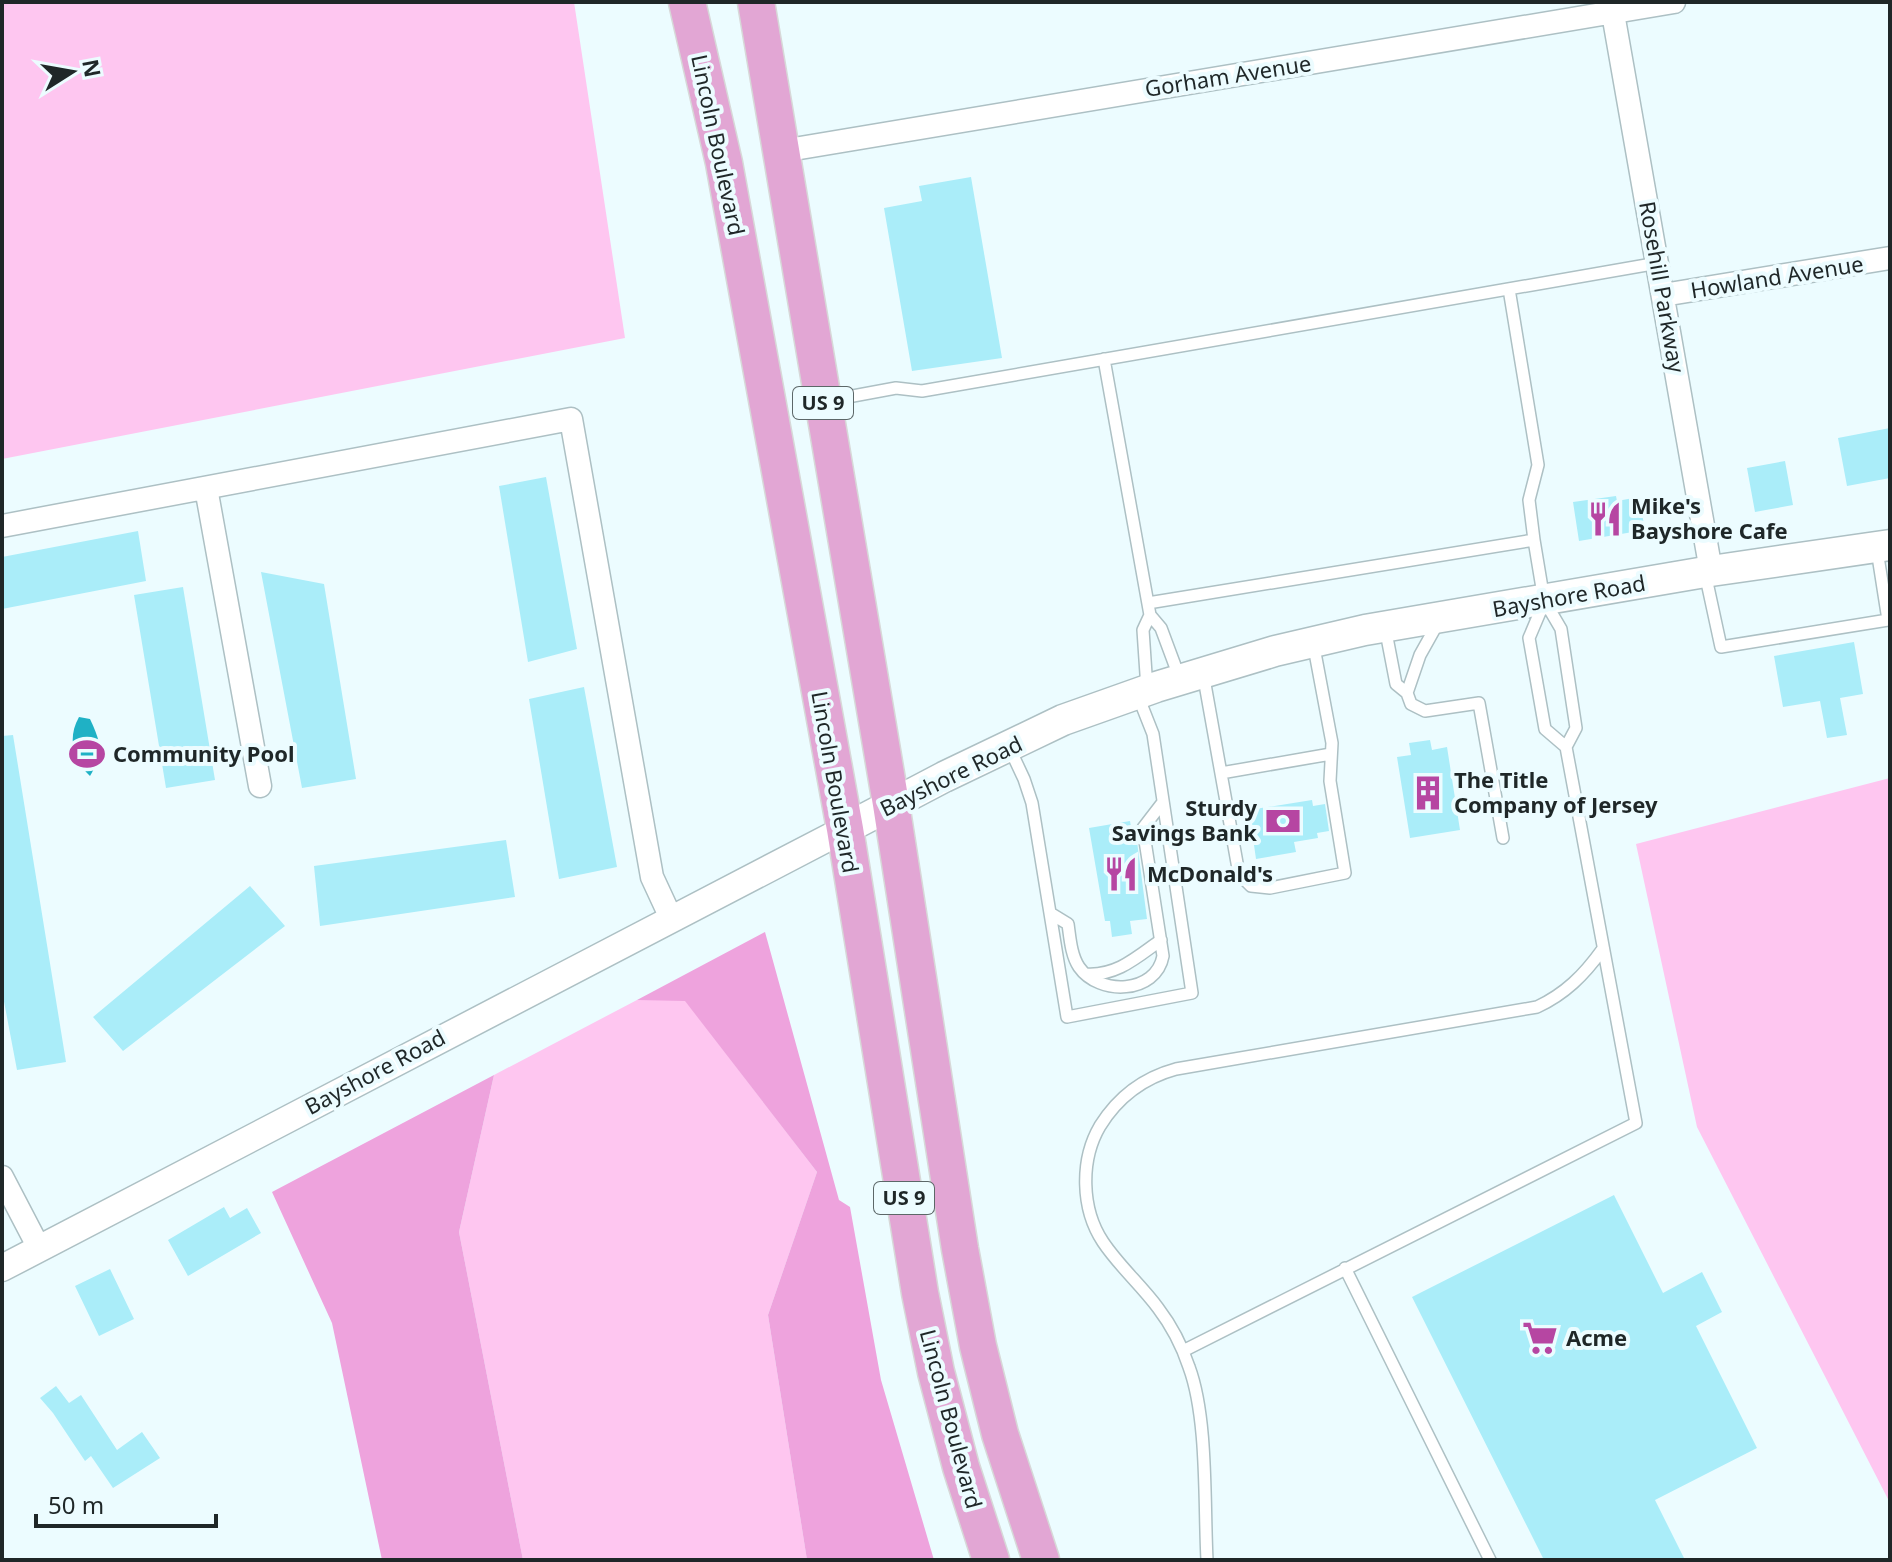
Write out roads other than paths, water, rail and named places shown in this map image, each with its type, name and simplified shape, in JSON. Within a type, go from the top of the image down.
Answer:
[{"type":"highway","name":"Lincoln Boulevard","points":[[687,2],[724,163],[845,829],[920,1293],[936,1372],[961,1467],[991,1560]]},
{"type":"highway","name":"Lincoln Boulevard","points":[[756,2],[891,804],[960,1249],[978,1346],[1004,1447],[1041,1560]]},
{"type":"main road","name":"Bayshore Road","points":[[845,829],[1063,720],[1192,676],[1313,641],[1708,572],[1883,547]]},
{"type":"street","name":"Gorham Avenue","points":[[782,151],[1612,7],[1674,2]]},
{"type":"street","name":"Rosehill Parkway","points":[[1612,7],[1658,263],[1708,572]]},
{"type":"street","name":"Howland Avenue","points":[[1663,295],[1890,258]]},
{"type":"street","points":[[2,526],[571,419],[652,877],[671,918]]},
{"type":"street","points":[[206,488],[260,786]]},
{"type":"street","name":"Bayshore Road","points":[[2,1268],[845,829]]},
{"type":"street","points":[[2,1177],[39,1248]]},
{"type":"lane","points":[[823,401],[896,388],[922,391],[1658,263]]},
{"type":"lane","points":[[1183,1351],[1636,1123],[1566,747],[1576,728],[1561,629],[1544,600],[1534,540],[1529,500],[1538,465],[1509,289]]},
{"type":"lane","points":[[1104,359],[1149,609],[1192,676],[1221,773],[1239,874],[1251,886],[1270,888],[1345,873],[1330,781],[1332,743],[1313,641]]},
{"type":"lane","points":[[1149,609],[1534,540]]},
{"type":"lane","points":[[1708,572],[1721,647],[1888,620],[1883,547]]},
{"type":"lane","points":[[1544,600],[1529,638],[1545,729],[1566,747]]},
{"type":"lane","points":[[1009,747],[1032,803],[1067,1017],[1192,993],[1153,734],[1142,692],[1143,630],[1149,609]]},
{"type":"lane","points":[[1407,693],[1420,655],[1442,618]]},
{"type":"lane","points":[[1385,627],[1396,684],[1407,693],[1411,704],[1425,711],[1479,703],[1503,838]]},
{"type":"lane","points":[[1221,773],[1331,754]]},
{"type":"lane","points":[[1050,913],[1068,924],[1075,960],[1085,974],[1108,986],[1125,986],[1153,978],[1161,965],[1161,940],[1143,828],[1163,802]]},
{"type":"lane","points":[[1085,974],[1098,975],[1119,969],[1161,940]]},
{"type":"lane","points":[[1207,1560],[1200,1421],[1194,1383],[1183,1351],[1157,1307],[1104,1243],[1090,1213],[1086,1167],[1096,1133],[1115,1106],[1139,1085],[1176,1069],[1537,1007],[1555,999],[1572,985],[1602,950]]},
{"type":"lane","points":[[1345,1268],[1490,1560]]},
{"type":"water","name":"Community Pool","points":[[79,717],[90,719],[99,741],[99,754],[90,776],[79,763],[74,748],[73,733]]},
{"type":"place","name":"Mike's Bayshore Cafe","points":[[1605,519]]},
{"type":"place","name":"Community Pool","points":[[87,754]]},
{"type":"place","name":"The Title Company of Jersey","points":[[1428,793]]},
{"type":"place","name":"Sturdy Savings Bank","points":[[1283,821]]},
{"type":"place","name":"McDonald's","points":[[1121,874]]},
{"type":"place","name":"Acme","points":[[1540,1338]]}]
